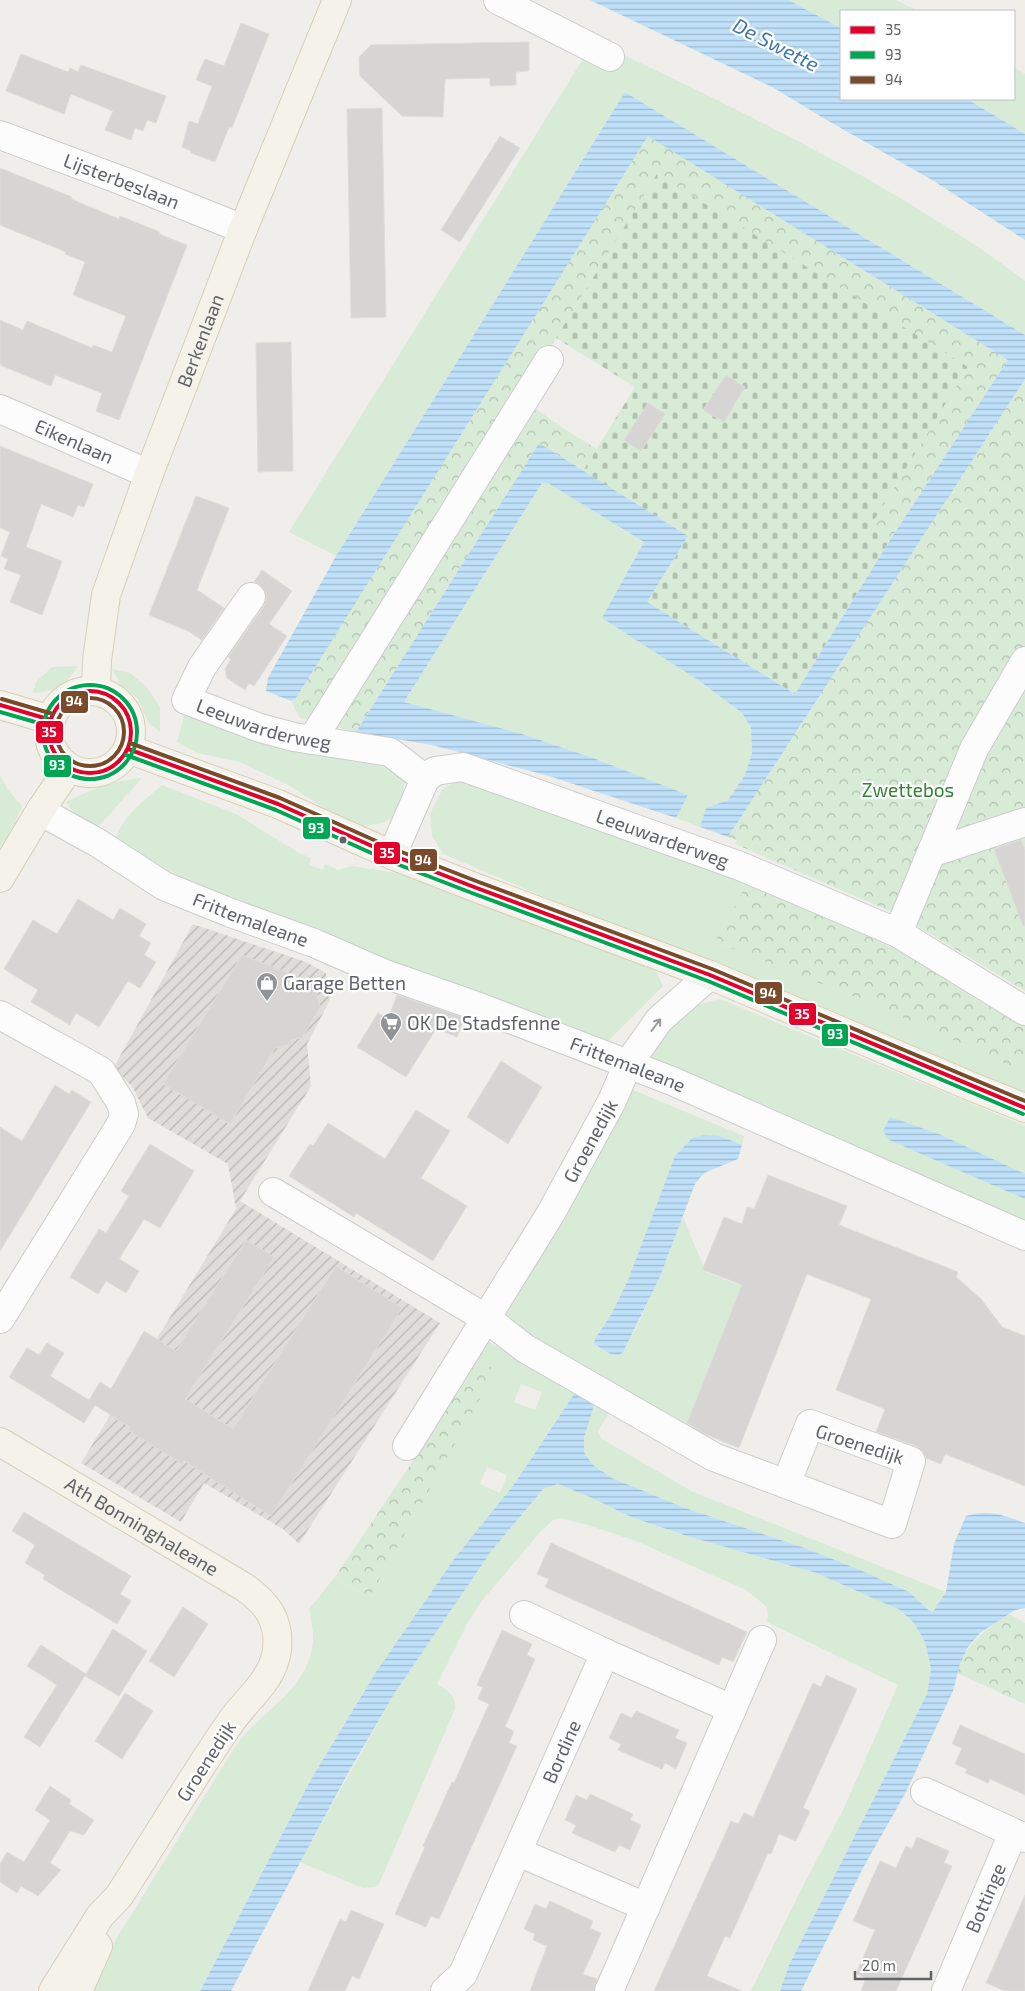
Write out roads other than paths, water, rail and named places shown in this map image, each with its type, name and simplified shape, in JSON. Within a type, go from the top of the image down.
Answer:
[{"type":"main road","name":"Berkenlaan","points":[[96,691],[97,660],[106,595],[149,474],[243,229],[337,0]]},
{"type":"main road","points":[[96,691],[113,698],[126,712],[131,730],[128,749],[118,763],[103,771],[86,773],[69,768],[58,758],[51,746],[49,731],[51,720],[62,702],[78,693],[96,691]]},
{"type":"main road","points":[[0,705],[51,720]]},
{"type":"main road","points":[[128,749],[278,804],[392,855],[710,975],[1025,1108]]},
{"type":"main road","points":[[0,878],[40,811],[69,768]]},
{"type":"main road","name":"Ath Bonninghaleane","points":[[0,1442],[244,1587],[267,1606],[274,1622]]},
{"type":"main road","name":"Groenedijk","points":[[53,1991],[100,1916],[119,1896],[231,1722],[258,1691],[269,1674],[276,1652],[277,1638],[274,1622]]},
{"type":"main road","name":"Groenedijk","points":[[78,1991],[111,1922],[119,1896]]},
{"type":"street","points":[[498,0],[610,57]]},
{"type":"street","name":"Lijsterbeslaan","points":[[0,135],[243,229]]},
{"type":"street","points":[[312,740],[549,360]]},
{"type":"street","name":"Eikenlaan","points":[[0,410],[149,474]]},
{"type":"street","name":"Leeuwarderweg","points":[[251,597],[202,667],[186,700],[260,728],[312,740],[390,752],[425,779],[435,771],[464,767],[740,866],[898,933],[1025,1011]]},
{"type":"street","points":[[898,933],[974,749],[1025,661]]},
{"type":"street","points":[[392,855],[425,779]]},
{"type":"street","name":"Frittemaleane","points":[[40,811],[98,843],[164,886],[314,943],[386,974],[479,1007],[672,1081],[1025,1236]]},
{"type":"street","points":[[931,852],[1025,822]]},
{"type":"street","name":"Groenedijk","points":[[408,1446],[551,1213],[612,1101],[628,1064],[659,1020],[710,975]]},
{"type":"street","points":[[0,1015],[101,1072],[121,1103],[124,1114],[121,1124],[0,1319]]},
{"type":"street","points":[[273,1192],[486,1319]]},
{"type":"street","name":"Groenedijk","points":[[486,1319],[526,1349],[714,1457],[892,1524],[911,1460],[810,1424],[786,1484]]},
{"type":"street","points":[[524,1615],[732,1709]]},
{"type":"street","points":[[609,1991],[762,1640]]},
{"type":"street","name":"Bordine","points":[[445,1991],[463,1974],[605,1653]]},
{"type":"street","name":"Bottinge","points":[[925,1792],[1019,1836],[946,1991]]},
{"type":"street","points":[[518,1852],[646,1907]]},
{"type":"water","name":"De Swette","points":[[590,0],[788,0],[840,27],[840,100],[969,100],[1025,134],[1025,240],[932,180],[774,88]]},
{"type":"water","points":[[625,92],[1025,335],[1025,379],[728,837],[700,827],[706,808],[728,800],[745,775],[752,753],[751,728],[742,713],[698,680],[602,618],[644,542],[548,483],[542,483],[404,702],[522,734],[593,758],[688,795],[676,818],[549,776],[432,745],[356,732],[539,443],[688,536],[647,602],[795,694],[890,540],[1008,360],[648,136],[296,698],[291,701],[266,691],[268,678],[336,556]]},
{"type":"water","points":[[890,1117],[939,1134],[1025,1174],[1025,1199],[889,1140],[883,1131]]},
{"type":"water","points":[[704,1135],[720,1136],[742,1145],[738,1159],[704,1173],[695,1184],[659,1279],[623,1352],[619,1355],[611,1354],[594,1344],[595,1339],[612,1313],[628,1280],[675,1156],[692,1138]]},
{"type":"water","points":[[576,1391],[595,1402],[584,1438],[584,1452],[592,1464],[612,1478],[685,1508],[802,1547],[860,1570],[909,1592],[932,1613],[946,1592],[954,1544],[966,1516],[989,1513],[1003,1515],[1025,1523],[1025,1608],[1015,1610],[980,1633],[968,1647],[960,1664],[953,1691],[906,1792],[863,1868],[801,1991],[780,1991],[789,1965],[927,1694],[931,1669],[925,1642],[914,1623],[900,1610],[816,1573],[687,1536],[631,1517],[558,1484],[543,1489],[490,1553],[394,1694],[347,1775],[231,1991],[200,1991],[310,1781],[376,1672],[454,1559],[515,1483]]},
{"type":"place","name":"Garage Betten","points":[[267,1002]]},
{"type":"place","name":"OK De Stadsfenne","points":[[391,1042]]},
{"type":"park label","name":"Zwettebos","points":[[908,790]]}]
